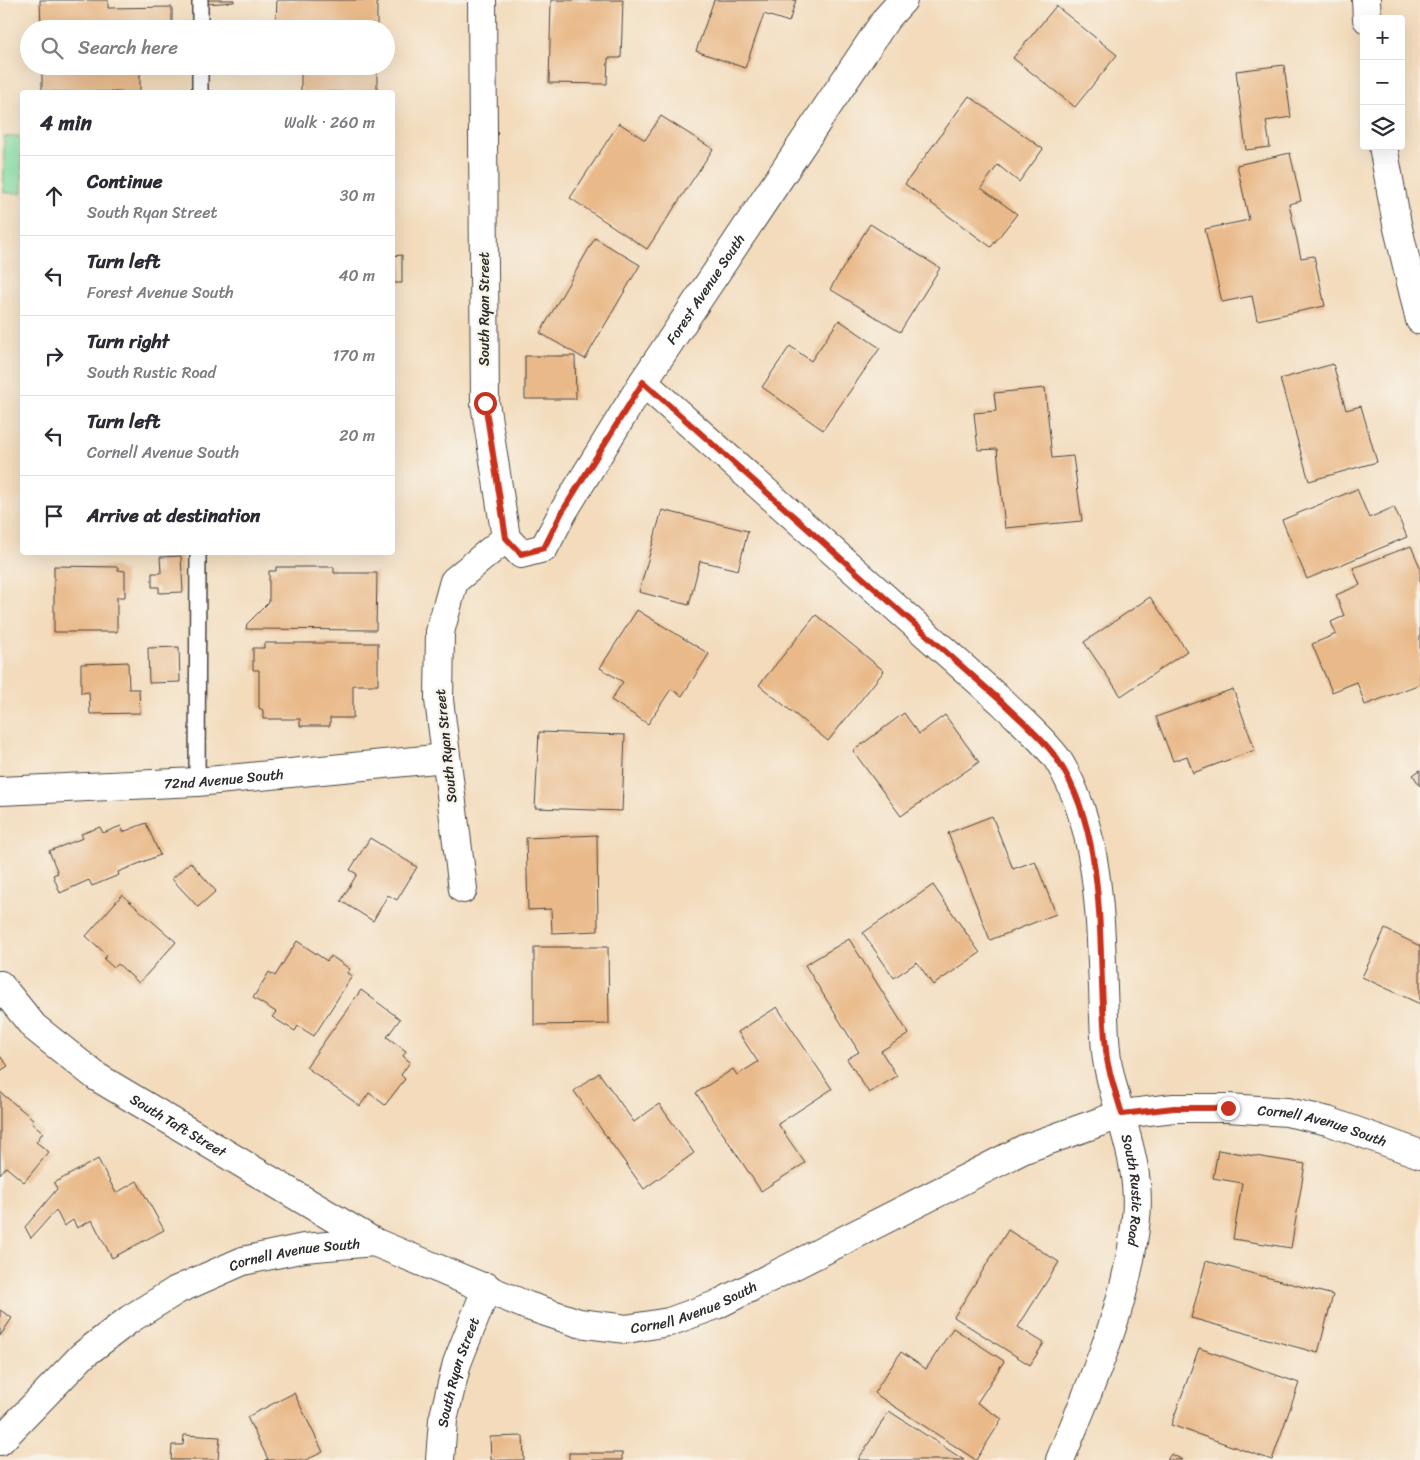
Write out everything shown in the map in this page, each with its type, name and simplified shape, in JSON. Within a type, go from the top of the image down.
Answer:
[{"type":"street","name":"South Ryan Street","points":[[463,889],[439,700],[440,632],[454,581],[506,538],[485,403],[482,0]]},
{"type":"street","name":"Forest Avenue South","points":[[506,538],[521,554],[544,548],[562,512],[643,382],[886,19],[903,0]]},
{"type":"street","points":[[1366,0],[1367,15]]},
{"type":"street","points":[[1384,150],[1397,224],[1420,320]]},
{"type":"street","name":"South Rustic Road","points":[[643,382],[1002,702],[1057,758],[1076,794],[1090,842],[1098,905],[1108,1061],[1136,1172],[1136,1218],[1128,1269],[1112,1332],[1060,1460]]},
{"type":"street","name":"72nd Avenue South","points":[[0,791],[197,782],[446,758]]},
{"type":"street","name":"South Taft Street","points":[[0,985],[34,1027],[97,1077],[374,1242]]},
{"type":"street","name":"Cornell Avenue South","points":[[0,1441],[83,1355],[130,1319],[177,1290],[243,1261],[304,1248],[374,1242],[528,1306],[578,1322],[626,1329],[669,1322],[716,1305],[1024,1149],[1122,1114],[1174,1108],[1228,1108],[1287,1112],[1328,1121],[1420,1154]]},
{"type":"street","name":"South Ryan Street","points":[[440,1460],[443,1420],[457,1363],[487,1288]]},
{"type":"lane","points":[[200,0],[200,20]]},
{"type":"lane","points":[[200,75],[200,90]]},
{"type":"lane","points":[[197,782],[198,555]]},
{"type":"green space","points":[[20,136],[20,193],[4,193],[4,137]]},
{"type":"building","points":[[40,0],[108,0],[108,8],[172,7],[172,20],[41,20]]},
{"type":"building","points":[[207,0],[234,0],[234,2],[207,4]]},
{"type":"building","points":[[277,0],[377,0],[377,20],[276,20]]},
{"type":"building","points":[[551,0],[623,0],[621,58],[608,58],[607,84],[549,83]]},
{"type":"building","points":[[714,0],[796,0],[789,22],[764,14],[745,68],[696,51]]},
{"type":"building","points":[[1056,6],[1117,55],[1075,107],[1013,58]]},
{"type":"building","points":[[1284,65],[1291,117],[1266,121],[1270,147],[1246,150],[1236,71]]},
{"type":"building","points":[[42,75],[140,75],[140,90],[42,90]]},
{"type":"building","points":[[301,75],[377,75],[377,90],[301,90]]},
{"type":"building","points":[[969,96],[1043,149],[1019,182],[998,165],[981,188],[1017,214],[991,247],[905,184]]},
{"type":"building","points":[[661,116],[713,149],[647,249],[570,198],[619,123],[645,140]]},
{"type":"building","points":[[1290,153],[1301,201],[1289,204],[1301,258],[1314,256],[1325,306],[1257,320],[1252,296],[1222,302],[1205,229],[1249,220],[1237,165]]},
{"type":"building","points":[[870,224],[940,268],[900,332],[830,289]]},
{"type":"building","points":[[595,238],[640,265],[585,359],[540,333]]},
{"type":"building","points":[[402,255],[402,283],[395,283],[395,256]]},
{"type":"building","points":[[839,320],[880,348],[823,430],[762,387],[790,346],[811,361]]},
{"type":"building","points":[[525,356],[575,356],[576,399],[525,399]]},
{"type":"building","points":[[1333,364],[1346,410],[1361,406],[1377,462],[1309,481],[1280,379]]},
{"type":"building","points":[[1045,388],[1052,458],[1073,456],[1082,521],[1005,528],[997,449],[978,450],[974,413],[996,411],[994,393]]},
{"type":"building","points":[[1357,489],[1369,518],[1394,507],[1407,537],[1307,579],[1282,520]]},
{"type":"building","points":[[662,510],[748,531],[738,570],[700,561],[689,605],[639,592]]},
{"type":"building","points":[[1411,546],[1420,567],[1420,684],[1365,705],[1357,682],[1332,692],[1312,644],[1336,634],[1331,622],[1344,616],[1336,595],[1360,585],[1353,568]]},
{"type":"building","points":[[181,556],[183,592],[159,593],[159,587],[152,587],[152,573],[161,573],[160,557]]},
{"type":"building","points":[[54,566],[118,567],[118,570],[125,571],[125,597],[117,597],[117,632],[54,632]]},
{"type":"building","points":[[276,567],[334,567],[334,573],[377,573],[376,630],[246,629],[247,624],[269,602],[269,571],[276,571]]},
{"type":"building","points":[[1150,597],[1187,651],[1121,696],[1084,642]]},
{"type":"building","points":[[637,610],[709,654],[682,696],[671,689],[648,724],[611,700],[623,682],[600,668]]},
{"type":"building","points":[[816,615],[884,671],[828,741],[759,685]]},
{"type":"building","points":[[264,643],[378,643],[378,685],[353,685],[353,718],[330,718],[330,726],[300,726],[300,719],[263,719],[263,710],[259,708],[259,670],[253,670],[253,648],[264,648]]},
{"type":"building","points":[[179,647],[180,682],[149,683],[148,648]]},
{"type":"building","points":[[128,662],[129,689],[139,689],[140,713],[90,714],[89,692],[81,693],[81,664]]},
{"type":"building","points":[[1233,689],[1255,750],[1193,773],[1187,756],[1173,761],[1156,717]]},
{"type":"building","points":[[904,713],[919,734],[945,715],[979,762],[901,816],[853,751]]},
{"type":"building","points":[[539,732],[625,735],[622,811],[535,808]]},
{"type":"building","points":[[1420,770],[1420,786],[1413,775]]},
{"type":"building","points":[[992,816],[1013,869],[1035,861],[1056,914],[990,940],[948,833]]},
{"type":"building","points":[[146,823],[160,855],[118,872],[119,875],[92,886],[89,880],[60,893],[53,875],[58,873],[49,851],[83,838],[81,834],[100,827],[103,833],[121,826],[123,832]]},
{"type":"building","points":[[597,835],[598,931],[552,933],[551,909],[528,910],[526,838]]},
{"type":"building","points":[[370,838],[417,867],[397,900],[388,895],[373,921],[341,901],[357,874],[350,870]]},
{"type":"building","points":[[190,862],[216,891],[198,907],[172,879]]},
{"type":"building","points":[[933,885],[980,953],[933,985],[917,962],[894,978],[863,933]]},
{"type":"building","points":[[122,895],[176,942],[139,983],[118,964],[114,968],[104,959],[107,955],[86,936]]},
{"type":"building","points":[[1385,929],[1420,946],[1420,1004],[1362,977]]},
{"type":"building","points":[[849,939],[909,1034],[881,1051],[897,1076],[869,1093],[847,1059],[859,1052],[805,965]]},
{"type":"building","points":[[297,941],[327,961],[331,956],[350,969],[347,973],[352,976],[314,1036],[298,1026],[295,1031],[272,1017],[276,1012],[253,998],[269,972],[275,976]]},
{"type":"building","points":[[534,947],[608,947],[609,1024],[534,1025]]},
{"type":"building","points":[[361,990],[400,1019],[387,1037],[406,1051],[403,1056],[410,1062],[401,1075],[405,1079],[385,1105],[369,1093],[360,1106],[306,1067]]},
{"type":"building","points":[[777,1007],[832,1089],[778,1124],[805,1163],[761,1191],[696,1093],[733,1069],[737,1075],[758,1062],[738,1032]]},
{"type":"building","points":[[0,1056],[8,1066],[0,1071]]},
{"type":"building","points":[[599,1073],[634,1122],[659,1104],[694,1153],[644,1189],[574,1091]]},
{"type":"building","points":[[0,1092],[33,1119],[32,1123],[43,1132],[36,1142],[49,1152],[24,1182],[6,1167],[0,1174]]},
{"type":"building","points":[[1218,1150],[1305,1164],[1291,1248],[1233,1239],[1242,1183],[1213,1178]]},
{"type":"building","points":[[98,1159],[116,1193],[137,1181],[164,1230],[112,1258],[92,1220],[77,1228],[73,1220],[64,1226],[56,1210],[31,1238],[25,1227],[57,1189],[54,1183]]},
{"type":"building","points":[[1008,1230],[1059,1262],[1018,1327],[1044,1343],[1030,1365],[954,1317]]},
{"type":"building","points":[[1206,1261],[1333,1295],[1318,1353],[1191,1318]]},
{"type":"building","points":[[0,1310],[12,1318],[0,1336]]},
{"type":"building","points":[[953,1328],[1004,1361],[977,1403],[1002,1419],[976,1460],[874,1393],[901,1352],[926,1369]]},
{"type":"building","points":[[1199,1348],[1299,1383],[1272,1460],[1171,1425]]},
{"type":"building","points":[[294,1393],[323,1452],[306,1460],[265,1460],[268,1459],[247,1417]]},
{"type":"building","points":[[889,1411],[964,1460],[858,1460]]},
{"type":"building","points":[[184,1435],[220,1437],[218,1460],[171,1460],[172,1445],[183,1445]]},
{"type":"building","points":[[523,1436],[524,1460],[491,1460],[490,1437]]},
{"type":"building","points":[[569,1453],[622,1453],[622,1460],[569,1460]]},
{"type":"building","points":[[1171,1454],[1183,1460],[1167,1460]]},
{"type":"route","points":[[485,403],[506,538],[521,554],[544,548],[562,512],[643,382],[1002,702],[1057,758],[1076,794],[1090,842],[1098,905],[1108,1061],[1122,1114],[1174,1108],[1228,1108]]}]
